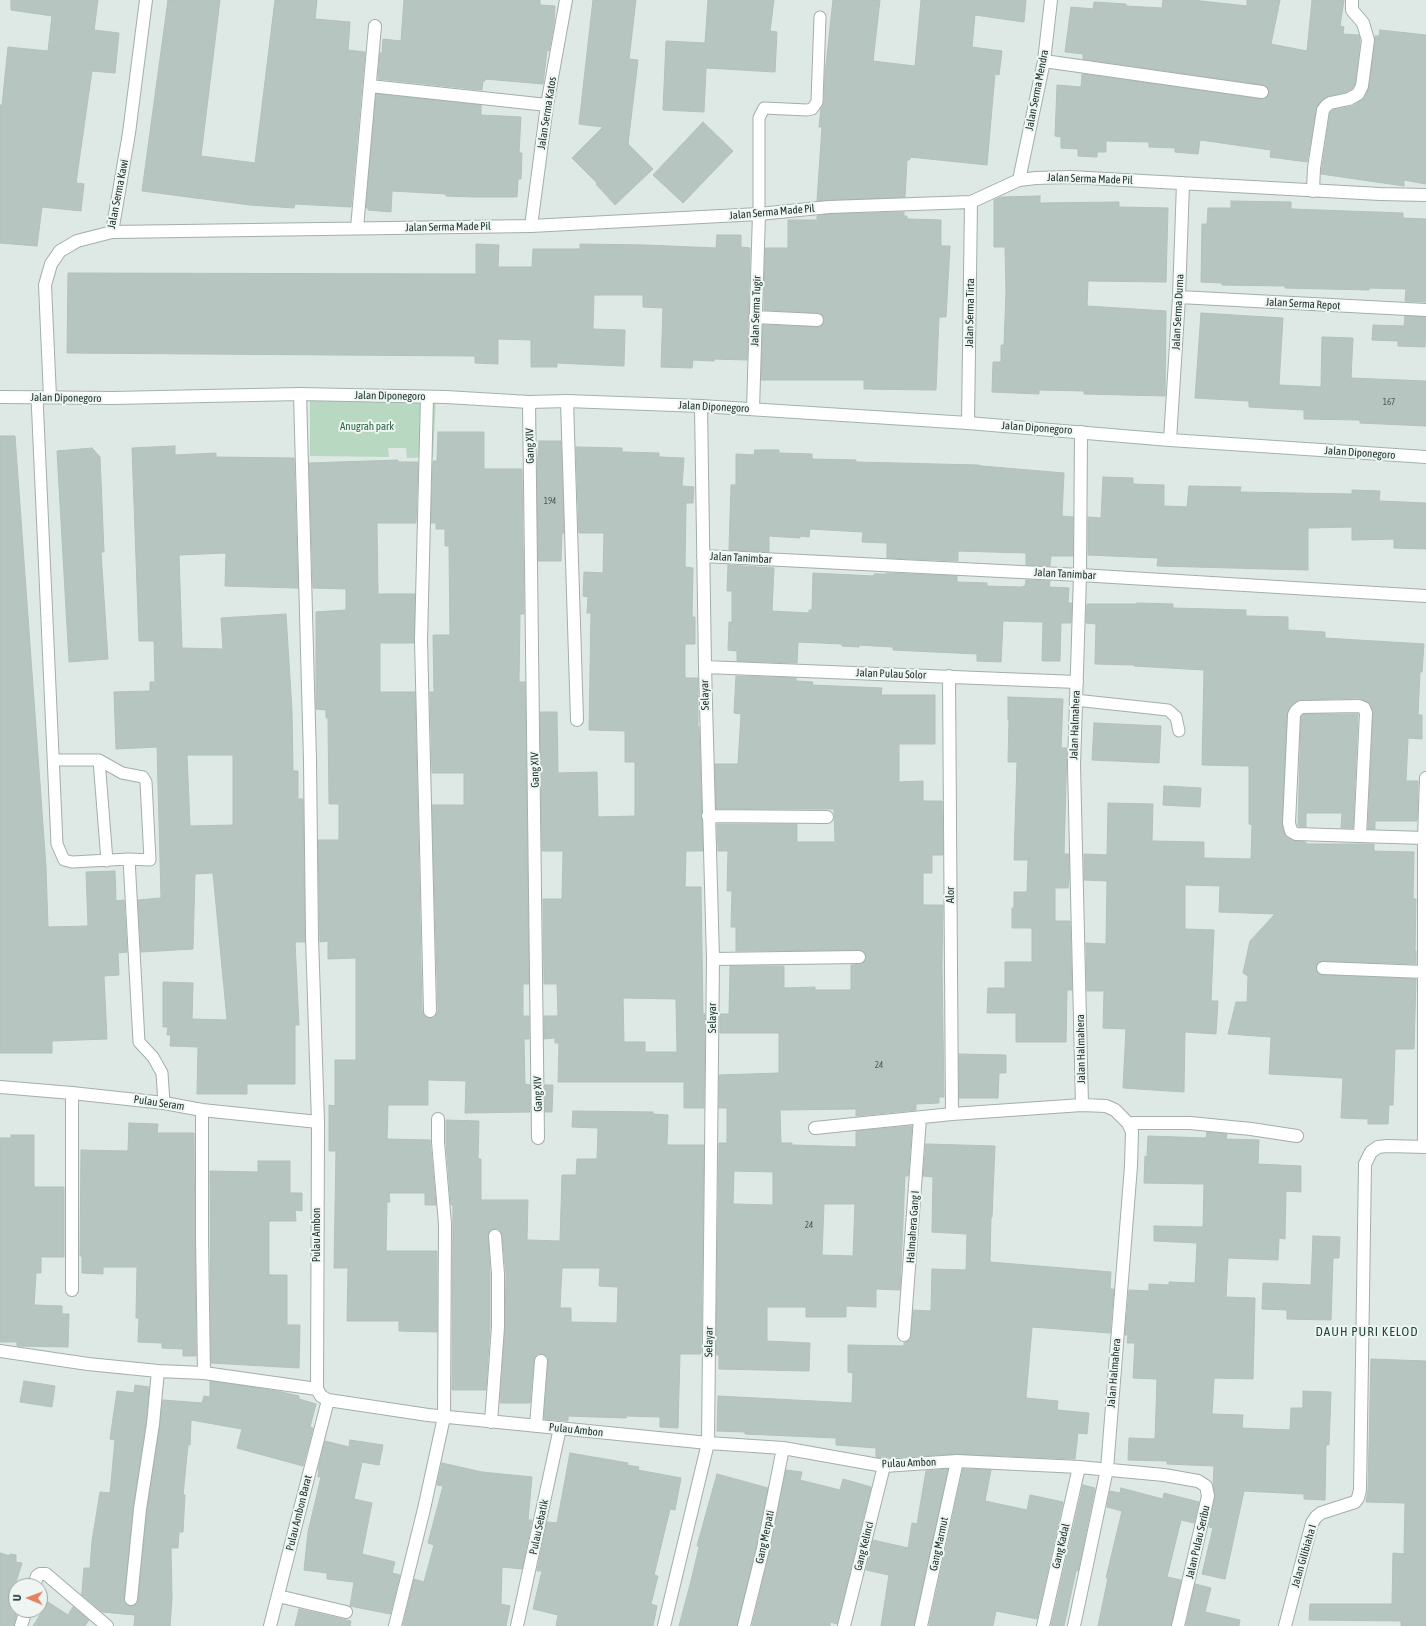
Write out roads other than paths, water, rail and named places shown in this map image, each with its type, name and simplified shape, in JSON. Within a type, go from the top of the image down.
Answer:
[{"type":"street","name":"Jalan Serma Kawi","points":[[50,397],[45,285],[51,264],[60,250],[77,241],[112,232],[129,133],[146,0]]},
{"type":"street","name":"Jalan Serma Katos","points":[[531,226],[547,105],[566,0]]},
{"type":"street","name":"Jalan Serma Mendra","points":[[1019,180],[1044,61],[1051,0]]},
{"type":"street","points":[[1313,191],[1314,168],[1323,110],[1330,103],[1350,99],[1358,94],[1362,86],[1368,40],[1363,23],[1352,10],[1352,0]]},
{"type":"street","points":[[357,228],[376,26]]},
{"type":"street","points":[[1044,61],[1262,92]]},
{"type":"street","points":[[370,86],[547,105]]},
{"type":"street","name":"Jalan Serma Made Pil","points":[[112,232],[531,226],[759,214],[829,206],[971,202],[1019,180],[1070,177],[1313,191],[1426,195]]},
{"type":"street","name":"Jalan Serma Durna","points":[[1170,440],[1179,297],[1183,183]]},
{"type":"street","name":"Jalan Serma Tirta","points":[[968,423],[971,202]]},
{"type":"street","name":"Jalan Serma Tugir","points":[[753,409],[759,214]]},
{"type":"street","name":"Jalan Serma Repot","points":[[1179,297],[1426,310]]},
{"type":"street","points":[[756,317],[817,320]]},
{"type":"street","name":"Jalan Diponegoro","points":[[0,397],[113,398],[300,394],[446,397],[529,402],[567,401],[701,406],[968,423],[1170,440],[1426,457]]},
{"type":"street","name":"Pulau Ambon","points":[[300,394],[310,760],[312,937],[318,1122],[317,1388]]},
{"type":"street","points":[[427,397],[421,640],[430,1011]]},
{"type":"street","points":[[567,401],[577,720]]},
{"type":"street","name":"Gang XIV","points":[[529,402],[538,1138]]},
{"type":"street","name":"Selayar","points":[[664,1626],[708,1443],[713,959],[708,816],[701,406]]},
{"type":"street","name":"Jalan Halmahera","points":[[1081,432],[1080,575],[1074,765],[1082,1105]]},
{"type":"street","name":"Jalan Tanimbar","points":[[703,556],[1080,575],[1426,596]]},
{"type":"street","name":"Jalan Pulau Solor","points":[[705,667],[1077,682]]},
{"type":"street","name":"Alor","points":[[949,676],[952,1114]]},
{"type":"street","points":[[1360,836],[1366,713],[1364,708],[1359,706],[1301,707],[1294,715],[1289,823],[1291,831],[1296,834],[1360,836],[1424,838]]},
{"type":"street","points":[[1425,1147],[1424,838],[1426,778]]},
{"type":"street","points":[[708,816],[827,817]]},
{"type":"street","points":[[713,959],[859,957]]},
{"type":"street","points":[[1323,968],[1424,972]]},
{"type":"street","name":"Pulau Seram","points":[[0,1087],[164,1103],[202,1110],[318,1122]]},
{"type":"street","points":[[72,1093],[72,1290]]},
{"type":"street","points":[[815,1128],[952,1114],[1082,1105],[1106,1106],[1115,1110],[1128,1123],[1190,1123],[1251,1129],[1297,1136]]},
{"type":"street","points":[[202,1110],[204,1373]]},
{"type":"street","name":"Halmahera Gang I","points":[[904,1335],[920,1118]]},
{"type":"street","points":[[395,1626],[424,1509],[444,1417],[445,1224],[438,1142],[438,1119]]},
{"type":"street","name":"Jalan Halmahera","points":[[1074,1626],[1107,1469],[1131,1166],[1132,1132],[1128,1123]]},
{"type":"street","name":"Jalan Gilibiaha I","points":[[1285,1626],[1312,1523],[1316,1516],[1321,1513],[1354,1502],[1358,1498],[1360,1490],[1365,1164],[1371,1152],[1378,1147],[1425,1147]]},
{"type":"street","points":[[492,1422],[498,1327],[498,1274],[495,1236]]},
{"type":"street","points":[[0,1351],[88,1364],[158,1371],[204,1373],[317,1388],[321,1396],[328,1400]]},
{"type":"street","points":[[536,1426],[540,1361]]},
{"type":"street","points":[[131,1599],[140,1509],[153,1424],[158,1371]]},
{"type":"street","name":"Pulau Ambon","points":[[328,1400],[444,1417],[708,1443],[783,1448],[884,1466],[957,1462],[1107,1469]]},
{"type":"street","name":"Pulau Ambon Barat","points":[[270,1626],[328,1400]]},
{"type":"street","name":"Pulau Sebatik","points":[[517,1626],[560,1428]]},
{"type":"street","name":"Gang Merpati","points":[[744,1626],[763,1549],[783,1448]]},
{"type":"street","name":"Gang Marmut","points":[[920,1626],[957,1462]]},
{"type":"street","name":"Gang Kelinci","points":[[844,1626],[884,1466]]},
{"type":"street","name":"Gang Kadal","points":[[1043,1626],[1079,1467]]},
{"type":"street","name":"Jalan Pulau Seribu","points":[[1107,1469],[1164,1475],[1198,1481],[1206,1486],[1208,1496],[1207,1504],[1178,1626]]},
{"type":"street","points":[[36,1578],[40,1574],[46,1574],[107,1626]]},
{"type":"street","points":[[278,1596],[346,1612]]},
{"type":"lane","points":[[759,214],[759,118],[764,108],[807,110],[812,109],[817,102],[820,17]]},
{"type":"lane","points":[[37,397],[57,844],[64,860],[72,862],[129,859],[150,860],[146,782],[143,778],[122,773],[99,760],[54,760]]},
{"type":"lane","points":[[1075,700],[1168,710],[1176,717],[1179,731]]},
{"type":"lane","points":[[99,760],[107,861]]},
{"type":"lane","points":[[129,859],[139,1042],[153,1057],[162,1074],[164,1103]]},
{"type":"district","name":"DAUH PURI KELOD","points":[[1367,1332]]},
{"type":"park label","name":"Anugrah park","points":[[367,427]]}]
